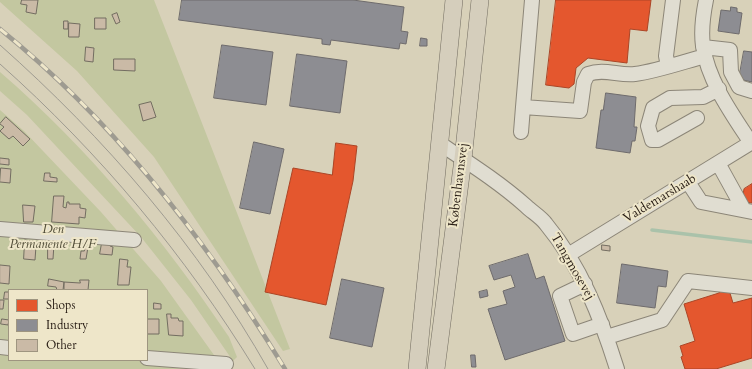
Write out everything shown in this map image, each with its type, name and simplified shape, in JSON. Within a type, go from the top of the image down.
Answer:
[{"type":"main road","name":"Københavnsvej","points":[[417,369],[454,0]]},
{"type":"main road","name":"Københavnsvej","points":[[436,369],[463,159],[480,0]]},
{"type":"street","points":[[521,132],[532,0]]},
{"type":"street","points":[[668,66],[666,56],[673,0]]},
{"type":"street","points":[[706,0],[704,52],[719,89],[751,143]]},
{"type":"street","points":[[523,107],[580,112],[584,82],[588,74],[601,71],[634,74],[668,66],[704,52],[730,50],[732,72],[739,87],[752,92]]},
{"type":"street","points":[[698,118],[658,140],[652,140],[648,126],[653,108],[670,98],[703,97],[719,89]]},
{"type":"street","name":"Tangmosevej","points":[[439,143],[492,179],[546,223],[568,255],[585,284],[604,330],[616,369]]},
{"type":"street","name":"Valdemarshaab","points":[[568,255],[751,143]]},
{"type":"street","points":[[718,163],[748,211]]},
{"type":"street","points":[[688,182],[701,202],[748,211]]},
{"type":"street","points":[[0,229],[134,240]]},
{"type":"street","points":[[585,284],[560,296],[572,334],[662,320],[688,281],[752,288]]},
{"type":"street","points":[[148,358],[226,364]]},
{"type":"green space","points":[[0,0],[154,0],[290,349],[283,351],[154,157],[77,71],[0,2]]},
{"type":"green space","points":[[0,72],[64,132],[124,197],[178,266],[229,337],[237,357],[233,361],[191,300],[141,237],[27,115],[0,91]]},
{"type":"green space","name":"Den Permanente H/F","points":[[0,110],[24,131],[101,212],[161,281],[224,369],[0,369]]},
{"type":"building: Shops","points":[[556,0],[651,0],[647,31],[630,29],[627,63],[588,58],[576,68],[574,84],[569,88],[546,85]]},
{"type":"building: Shops","points":[[336,143],[357,146],[353,181],[326,305],[265,292],[293,168],[332,175]]},
{"type":"building: Shops","points":[[752,184],[752,203],[742,202],[744,189]]},
{"type":"building: Shops","points":[[718,288],[729,290],[733,303],[752,298],[752,358],[716,369],[685,369],[681,357],[683,356],[680,346],[695,341],[684,304],[719,293]]},
{"type":"building: Industry","points":[[182,0],[353,0],[404,7],[401,31],[408,32],[406,44],[400,43],[399,49],[331,40],[330,45],[322,44],[322,39],[179,20]]},
{"type":"building: Industry","points":[[731,7],[737,8],[737,12],[742,13],[739,34],[718,31],[721,10],[730,11]]},
{"type":"building: Industry","points":[[421,38],[427,39],[427,46],[420,46]]},
{"type":"building: Industry","points":[[222,45],[273,52],[266,105],[214,98]]},
{"type":"building: Industry","points":[[744,51],[752,52],[752,82],[739,79]]},
{"type":"building: Industry","points":[[297,54],[347,61],[340,113],[290,106]]},
{"type":"building: Industry","points":[[606,93],[636,97],[634,127],[637,127],[635,141],[632,141],[630,153],[596,148],[601,110],[603,110]]},
{"type":"building: Industry","points":[[254,142],[284,149],[270,214],[240,208]]},
{"type":"building: Industry","points":[[528,254],[536,279],[544,276],[565,341],[505,360],[488,309],[507,304],[503,291],[515,287],[511,275],[494,280],[489,266]]},
{"type":"building: Industry","points":[[622,264],[668,271],[666,287],[658,286],[655,308],[617,303]]},
{"type":"building: Industry","points":[[342,279],[384,288],[372,347],[330,338]]},
{"type":"building: Industry","points":[[487,290],[488,296],[480,298],[479,292]]},
{"type":"building: Industry","points":[[471,355],[475,355],[476,367],[472,367]]},
{"type":"building: Other","points":[[22,0],[38,0],[36,14],[26,12],[27,5],[21,4]]},
{"type":"building: Other","points":[[117,13],[120,22],[116,24],[112,15]]},
{"type":"building: Other","points":[[95,18],[106,18],[106,29],[95,29]]},
{"type":"building: Other","points":[[64,21],[68,21],[68,29],[64,29]]},
{"type":"building: Other","points":[[69,23],[80,24],[79,37],[69,37]]},
{"type":"building: Other","points":[[86,47],[94,48],[93,62],[85,61]]},
{"type":"building: Other","points":[[114,59],[135,59],[135,71],[114,70]]},
{"type":"building: Other","points":[[151,102],[156,117],[143,121],[139,105]]},
{"type":"building: Other","points":[[6,117],[30,139],[23,146],[13,136],[9,139],[0,131],[4,127],[0,124]]},
{"type":"building: Other","points":[[0,158],[9,159],[9,165],[0,164]]},
{"type":"building: Other","points":[[1,168],[11,169],[10,183],[0,182]]},
{"type":"building: Other","points":[[45,173],[50,173],[50,177],[57,178],[57,182],[44,181]]},
{"type":"building: Other","points":[[54,196],[64,196],[63,207],[66,208],[67,202],[69,202],[69,204],[80,204],[80,208],[86,209],[85,218],[79,217],[79,224],[52,222]]},
{"type":"building: Other","points":[[23,205],[35,206],[33,222],[24,222]]},
{"type":"building: Other","points":[[25,240],[39,242],[39,247],[36,246],[35,260],[24,259]]},
{"type":"building: Other","points":[[102,243],[110,243],[110,246],[113,247],[112,255],[100,254]]},
{"type":"building: Other","points":[[48,244],[54,244],[53,259],[48,259]]},
{"type":"building: Other","points":[[602,245],[610,246],[610,251],[602,250]]},
{"type":"building: Other","points":[[85,247],[88,247],[86,259],[80,259],[81,251],[84,251]]},
{"type":"building: Other","points":[[120,259],[128,260],[127,267],[131,267],[129,285],[118,285]]},
{"type":"building: Other","points":[[0,265],[10,266],[9,284],[0,283]]},
{"type":"building: Other","points":[[49,279],[64,282],[63,289],[57,289],[56,287],[48,286]]},
{"type":"building: Other","points":[[80,280],[89,280],[88,289],[64,289],[64,282],[80,283]]},
{"type":"building: Other","points":[[5,292],[8,292],[8,299],[4,299]]},
{"type":"building: Other","points":[[0,300],[4,300],[3,309],[0,309]]},
{"type":"building: Other","points":[[154,303],[161,304],[161,309],[154,309]]},
{"type":"building: Other","points":[[167,314],[171,314],[171,318],[178,318],[179,321],[183,321],[183,336],[169,335]]},
{"type":"building: Other","points":[[2,319],[8,320],[8,325],[1,324]]},
{"type":"building: Other","points":[[148,319],[159,319],[159,334],[148,334]]},
{"type":"waterway","points":[[652,230],[752,242]]},
{"type":"tram line","points":[[0,45],[76,118],[113,156],[148,196],[181,237],[212,280],[268,369]]},
{"type":"tram line","points":[[0,64],[72,133],[139,207],[200,286],[255,369]]},
{"type":"railway","points":[[0,29],[42,65],[83,104],[121,144],[192,230],[255,322],[285,369]]}]
